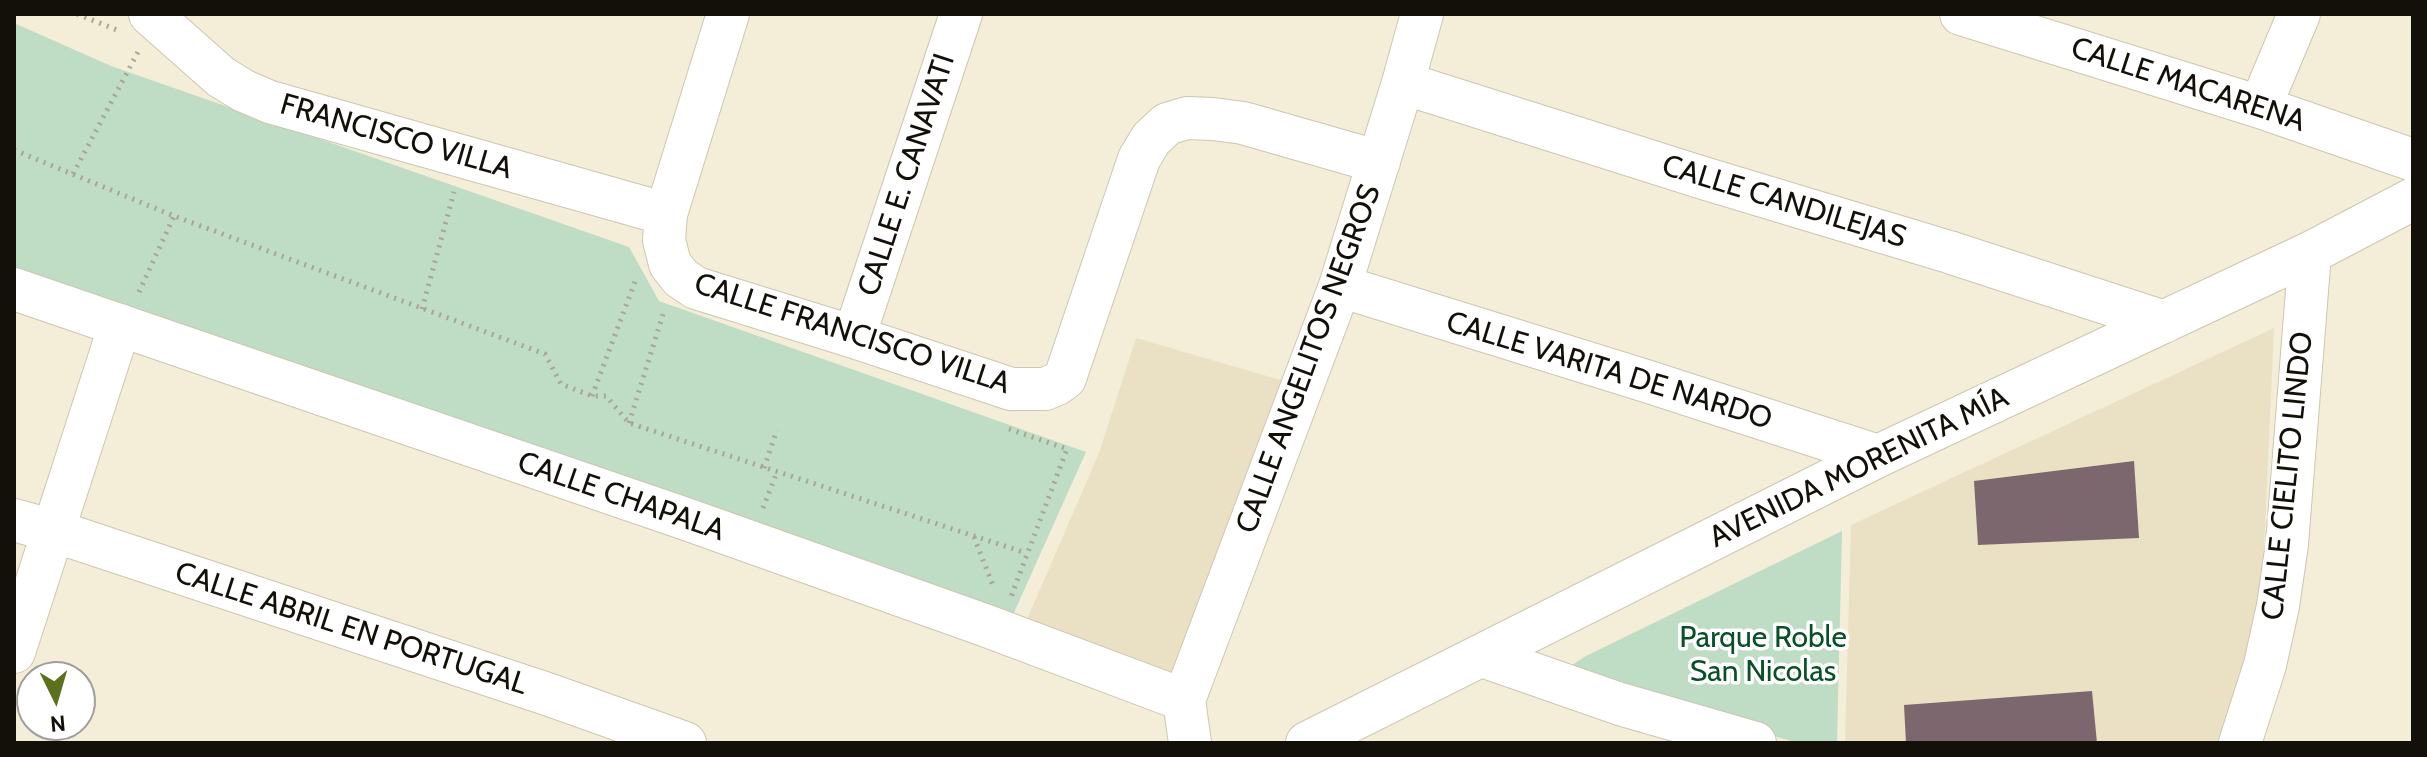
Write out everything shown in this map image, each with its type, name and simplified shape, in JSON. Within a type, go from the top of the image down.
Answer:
[{"type":"street","name":"CALLE FRANCISCO VILLA","points":[[728,14],[666,214],[664,240],[670,264],[681,278],[696,288],[1011,389],[1045,389],[1065,378],[1139,159],[1151,139],[1167,124],[1187,118],[1243,123],[1379,162]]},
{"type":"street","name":"CALLE E. CANAVATI","points":[[854,337],[961,14]]},
{"type":"street","name":"CALLE ANGELITOS NEGROS","points":[[1184,700],[1340,286],[1422,14]]},
{"type":"street","name":"CALLE MACARENA","points":[[1961,14],[2260,107],[2413,160]]},
{"type":"street","points":[[2260,107],[2299,14]]},
{"type":"street","name":"FRANCISCO VILLA","points":[[147,27],[221,77],[270,102],[666,214]]},
{"type":"street","name":"CALLE CANDILEJAS","points":[[1403,83],[2164,322]]},
{"type":"street","name":"AVENIDA MORENITA MÍA","points":[[1307,743],[1878,456],[2310,253],[2413,199]]},
{"type":"street","name":"CALLE CIELITO LINDO","points":[[2240,743],[2261,678],[2278,606],[2287,544],[2310,253]]},
{"type":"street","name":"CALLE VARITA DE NARDO","points":[[1340,286],[1878,456]]},
{"type":"street","name":"CALLE CHAPALA","points":[[14,289],[128,312],[1184,700]]},
{"type":"street","points":[[14,652],[128,312]]},
{"type":"street","name":"CALLE ABRIL EN PORTUGAL","points":[[14,520],[532,689],[685,743]]},
{"type":"street","points":[[1482,656],[1620,704],[1755,743]]},
{"type":"street","points":[[1184,700],[1190,743]]},
{"type":"path","points":[[73,174],[147,27]]},
{"type":"path","points":[[14,150],[174,216],[545,354],[561,384],[592,396],[606,396],[629,423],[1026,553],[1067,449],[1007,429]]},
{"type":"path","points":[[128,312],[174,216]]},
{"type":"path","points":[[592,396],[640,268]]},
{"type":"path","points":[[629,423],[665,310]]},
{"type":"path","points":[[764,468],[777,430]]},
{"type":"path","points":[[761,515],[777,472]]},
{"type":"path","points":[[974,536],[994,590]]},
{"type":"shaded area","points":[[2274,328],[2261,618],[2220,743],[1845,743],[1851,525]]},
{"type":"shaded area","points":[[1136,338],[1291,383],[1181,687],[1025,624],[1099,453]]},
{"type":"green space","points":[[14,23],[111,66],[629,247],[659,301],[1086,452],[1008,626],[14,284]]},
{"type":"green space","name":"Parque Roble San Nicolas","points":[[1842,531],[1837,743],[1798,743],[1575,679],[1572,665],[1586,656]]},
{"type":"building","points":[[2134,461],[2139,538],[1978,545],[1974,481]]},
{"type":"building","points":[[2092,691],[2097,743],[1906,743],[1904,705]]}]
